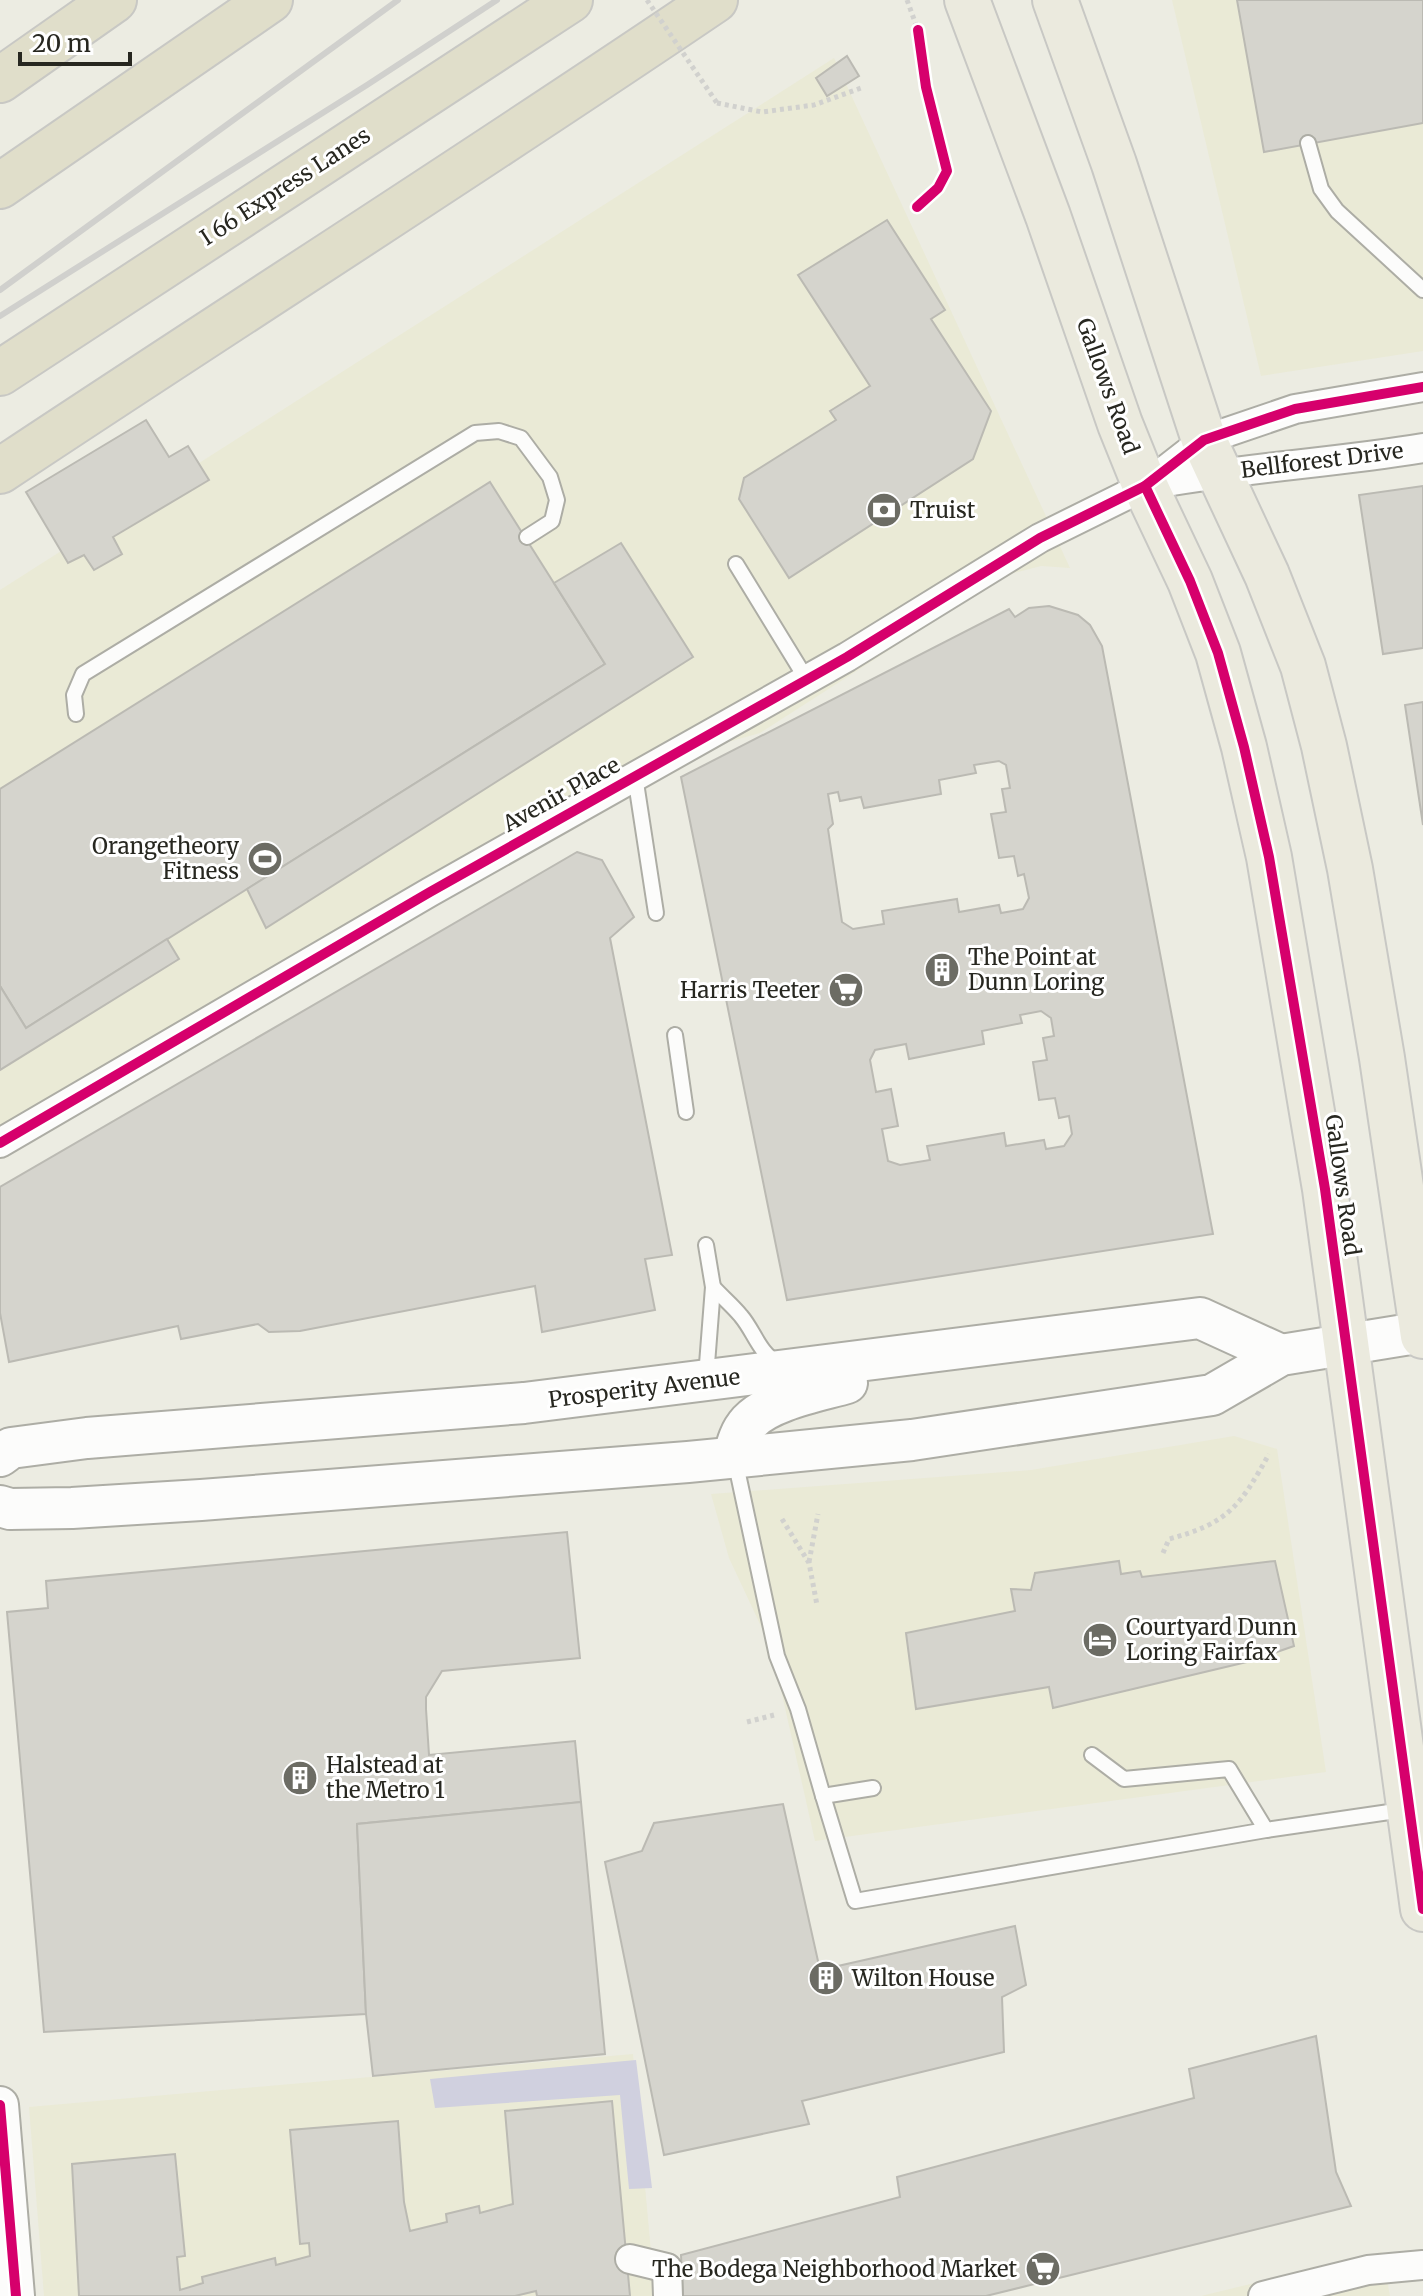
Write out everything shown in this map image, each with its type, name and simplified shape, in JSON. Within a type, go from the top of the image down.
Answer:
[{"type":"highway","points":[[0,80],[114,0]]},
{"type":"highway","points":[[0,186],[270,0]]},
{"type":"highway","name":"I 66 Express Lanes","points":[[0,373],[570,0]]},
{"type":"highway","points":[[0,471],[221,324],[512,138],[715,0]]},
{"type":"main road","name":"Gallows Road","points":[[967,0],[1048,216],[1120,424],[1145,486],[1190,581],[1218,653],[1244,747],[1269,857],[1294,995],[1329,1219],[1423,1909]]},
{"type":"main road","points":[[0,1506],[10,1509],[72,1508],[201,1500],[688,1462],[734,1455],[912,1440],[1212,1395],[1281,1355],[1423,1333],[1380,1044],[1350,869],[1324,746],[1303,666],[1267,575],[1212,456],[1055,0]]},
{"type":"main road","name":"Prosperity Avenue","points":[[0,1456],[11,1448],[87,1438],[524,1403],[1200,1318],[1281,1355]]},
{"type":"main road","points":[[734,1455],[739,1437],[751,1420],[782,1402],[962,1349]]},
{"type":"street","name":"Bellforest Drive","points":[[1212,456],[1295,409],[1423,387]]},
{"type":"street","name":"Bellforest Drive","points":[[1212,456],[1358,459],[1423,448]]},
{"type":"street","name":"Avenir Place","points":[[0,1143],[430,892],[807,680],[1040,538],[1212,456]]},
{"type":"street","points":[[0,2105],[5,2215],[16,2296]]},
{"type":"street","points":[[630,2259],[667,2268],[668,2296]]},
{"type":"street","points":[[1263,2296],[1368,2270],[1423,2265]]},
{"type":"lane","points":[[1308,143],[1321,189],[1337,211],[1423,290]]},
{"type":"lane","points":[[76,714],[74,695],[83,674],[475,433],[499,431],[521,438],[550,477],[557,500],[552,521],[527,537]]},
{"type":"lane","points":[[736,564],[807,680]]},
{"type":"lane","points":[[635,776],[656,913]]},
{"type":"lane","points":[[675,1035],[686,1112]]},
{"type":"lane","points":[[706,1245],[713,1287],[706,1378]]},
{"type":"lane","points":[[713,1287],[743,1318],[771,1359],[792,1370]]},
{"type":"lane","points":[[734,1455],[777,1656],[798,1709],[855,1901],[1266,1830],[1411,1809]]},
{"type":"lane","points":[[1092,1755],[1124,1779],[1229,1769],[1266,1830]]},
{"type":"lane","points":[[823,1796],[873,1788]]},
{"type":"path","points":[[647,0],[717,103],[762,112],[814,105],[861,88]]},
{"type":"path","points":[[907,0],[919,36]]},
{"type":"path","points":[[1163,1553],[1169,1539],[1227,1516],[1248,1491],[1269,1454]]},
{"type":"path","points":[[809,1563],[818,1514]]},
{"type":"path","points":[[782,1519],[809,1563],[817,1605]]},
{"type":"path","points":[[747,1722],[779,1714]]},
{"type":"shaded area","points":[[1172,0],[1423,0],[1423,351],[1261,376]]},
{"type":"shaded area","points":[[834,58],[1070,568],[1041,566],[1006,575],[760,733],[675,757],[496,871],[246,1008],[127,1077],[0,1157],[0,590]]},
{"type":"shaded area","points":[[1234,1436],[1277,1449],[1326,1772],[815,1841],[774,1659],[729,1558],[711,1494],[1031,1470]]},
{"type":"shaded area","points":[[633,2054],[655,2296],[44,2296],[29,2107]]},
{"type":"shaded area","points":[[636,2060],[652,2188],[629,2189],[620,2095],[435,2108],[430,2079]]},
{"type":"shaded area","points":[[1382,2252],[1390,2296],[1201,2296]]},
{"type":"building","points":[[1237,0],[1423,0],[1423,123],[1264,152]]},
{"type":"building","points":[[847,56],[859,76],[827,96],[816,78]]},
{"type":"building","points":[[887,220],[945,310],[931,319],[991,411],[973,459],[789,578],[739,499],[744,478],[836,420],[830,411],[870,386],[798,275]]},
{"type":"building","points":[[146,420],[169,457],[188,446],[209,480],[113,537],[122,554],[94,570],[84,555],[68,563],[26,492]]},
{"type":"building","points":[[490,482],[605,664],[26,1028],[0,986],[0,789]]},
{"type":"building","points":[[1423,486],[1423,648],[1383,654],[1359,495]]},
{"type":"building","points":[[621,543],[693,657],[266,928],[247,889],[605,664],[554,583]]},
{"type":"building","name":"The Point at Dunn Loring","points":[[1049,606],[1078,615],[1090,625],[1102,646],[1213,1234],[787,1300],[681,777],[1009,609],[1015,617],[1029,608]],"holes":[[[999,761],[1006,765],[1010,788],[1002,789],[1006,812],[991,814],[999,858],[1014,856],[1018,876],[1024,874],[1029,898],[1023,909],[1001,913],[999,905],[959,912],[957,899],[882,911],[884,924],[853,929],[842,922],[828,829],[833,824],[828,794],[838,792],[840,801],[861,797],[864,808],[941,794],[939,780],[976,773],[974,765]],[[1041,1011],[1051,1018],[1054,1036],[1043,1038],[1047,1060],[1033,1062],[1039,1100],[1055,1098],[1059,1118],[1069,1116],[1072,1134],[1064,1146],[1046,1149],[1044,1140],[1006,1146],[1004,1133],[927,1146],[930,1160],[900,1165],[888,1161],[882,1129],[898,1126],[891,1089],[876,1092],[870,1060],[875,1050],[906,1044],[909,1059],[984,1044],[982,1031],[1022,1023],[1020,1015]]]},
{"type":"building","points":[[1423,702],[1423,825],[1405,705]]},
{"type":"building","points":[[577,852],[602,860],[634,917],[610,938],[672,1255],[645,1259],[655,1310],[542,1332],[535,1286],[300,1331],[269,1332],[258,1324],[181,1339],[178,1326],[9,1362],[0,1313],[0,1187]]},
{"type":"building","points":[[167,939],[179,959],[0,1070],[0,986],[26,1028]]},
{"type":"building","name":"Halstead at the Metro 1","points":[[567,1532],[580,1658],[442,1671],[426,1697],[426,1709],[429,1755],[575,1741],[581,1802],[357,1824],[366,2014],[44,2032],[7,1612],[48,1608],[46,1581]]},
{"type":"building","name":"Courtyard Dunn Loring Fairfax","points":[[1119,1561],[1121,1574],[1140,1571],[1142,1577],[1275,1561],[1294,1646],[1251,1661],[1053,1708],[1049,1687],[916,1709],[906,1633],[1015,1611],[1011,1589],[1031,1590],[1035,1573]]},
{"type":"building","points":[[581,1802],[605,2054],[373,2076],[366,2014],[357,1824]]},
{"type":"building","name":"Wilton House","points":[[783,1804],[820,1970],[1015,1926],[1026,1985],[1002,1997],[1004,2052],[802,2101],[809,2124],[664,2155],[605,1862],[642,1851],[654,1823]]},
{"type":"building","points":[[1316,2036],[1336,2172],[1351,2206],[986,2296],[683,2296],[681,2255],[900,2197],[897,2177],[1194,2098],[1189,2069]]},
{"type":"building","points":[[612,2101],[630,2296],[537,2296],[536,2291],[515,2296],[79,2296],[72,2164],[175,2154],[185,2256],[177,2257],[180,2290],[203,2283],[202,2277],[275,2258],[276,2265],[310,2256],[309,2243],[300,2244],[290,2130],[398,2121],[404,2202],[410,2231],[447,2222],[446,2214],[479,2206],[480,2213],[513,2204],[505,2111]]},
{"type":"railway","points":[[0,290],[398,0]]},
{"type":"railway","points":[[0,316],[497,0]]},
{"type":"cycle path","points":[[917,207],[938,188],[947,171],[926,87],[918,30]]},
{"type":"cycle path","points":[[0,1143],[430,892],[847,657],[1040,538],[1145,486],[1204,440],[1295,409],[1423,387]]},
{"type":"cycle path","points":[[1145,486],[1190,581],[1218,653],[1244,747],[1269,857],[1325,1189],[1423,1909]]},
{"type":"cycle path","points":[[0,2105],[16,2296]]},
{"type":"place","name":"Truist","points":[[884,510]]},
{"type":"place","name":"Orangetheory Fitness","points":[[265,859]]},
{"type":"place","name":"The Point at Dunn Loring","points":[[942,970]]},
{"type":"place","name":"Harris Teeter","points":[[846,990]]},
{"type":"place","name":"Courtyard Dunn Loring Fairfax","points":[[1100,1640]]},
{"type":"place","name":"Halstead at the Metro 1","points":[[300,1778]]},
{"type":"place","name":"Wilton House","points":[[826,1978]]},
{"type":"place","name":"The Bodega Neighborhood Market","points":[[1043,2269]]}]
